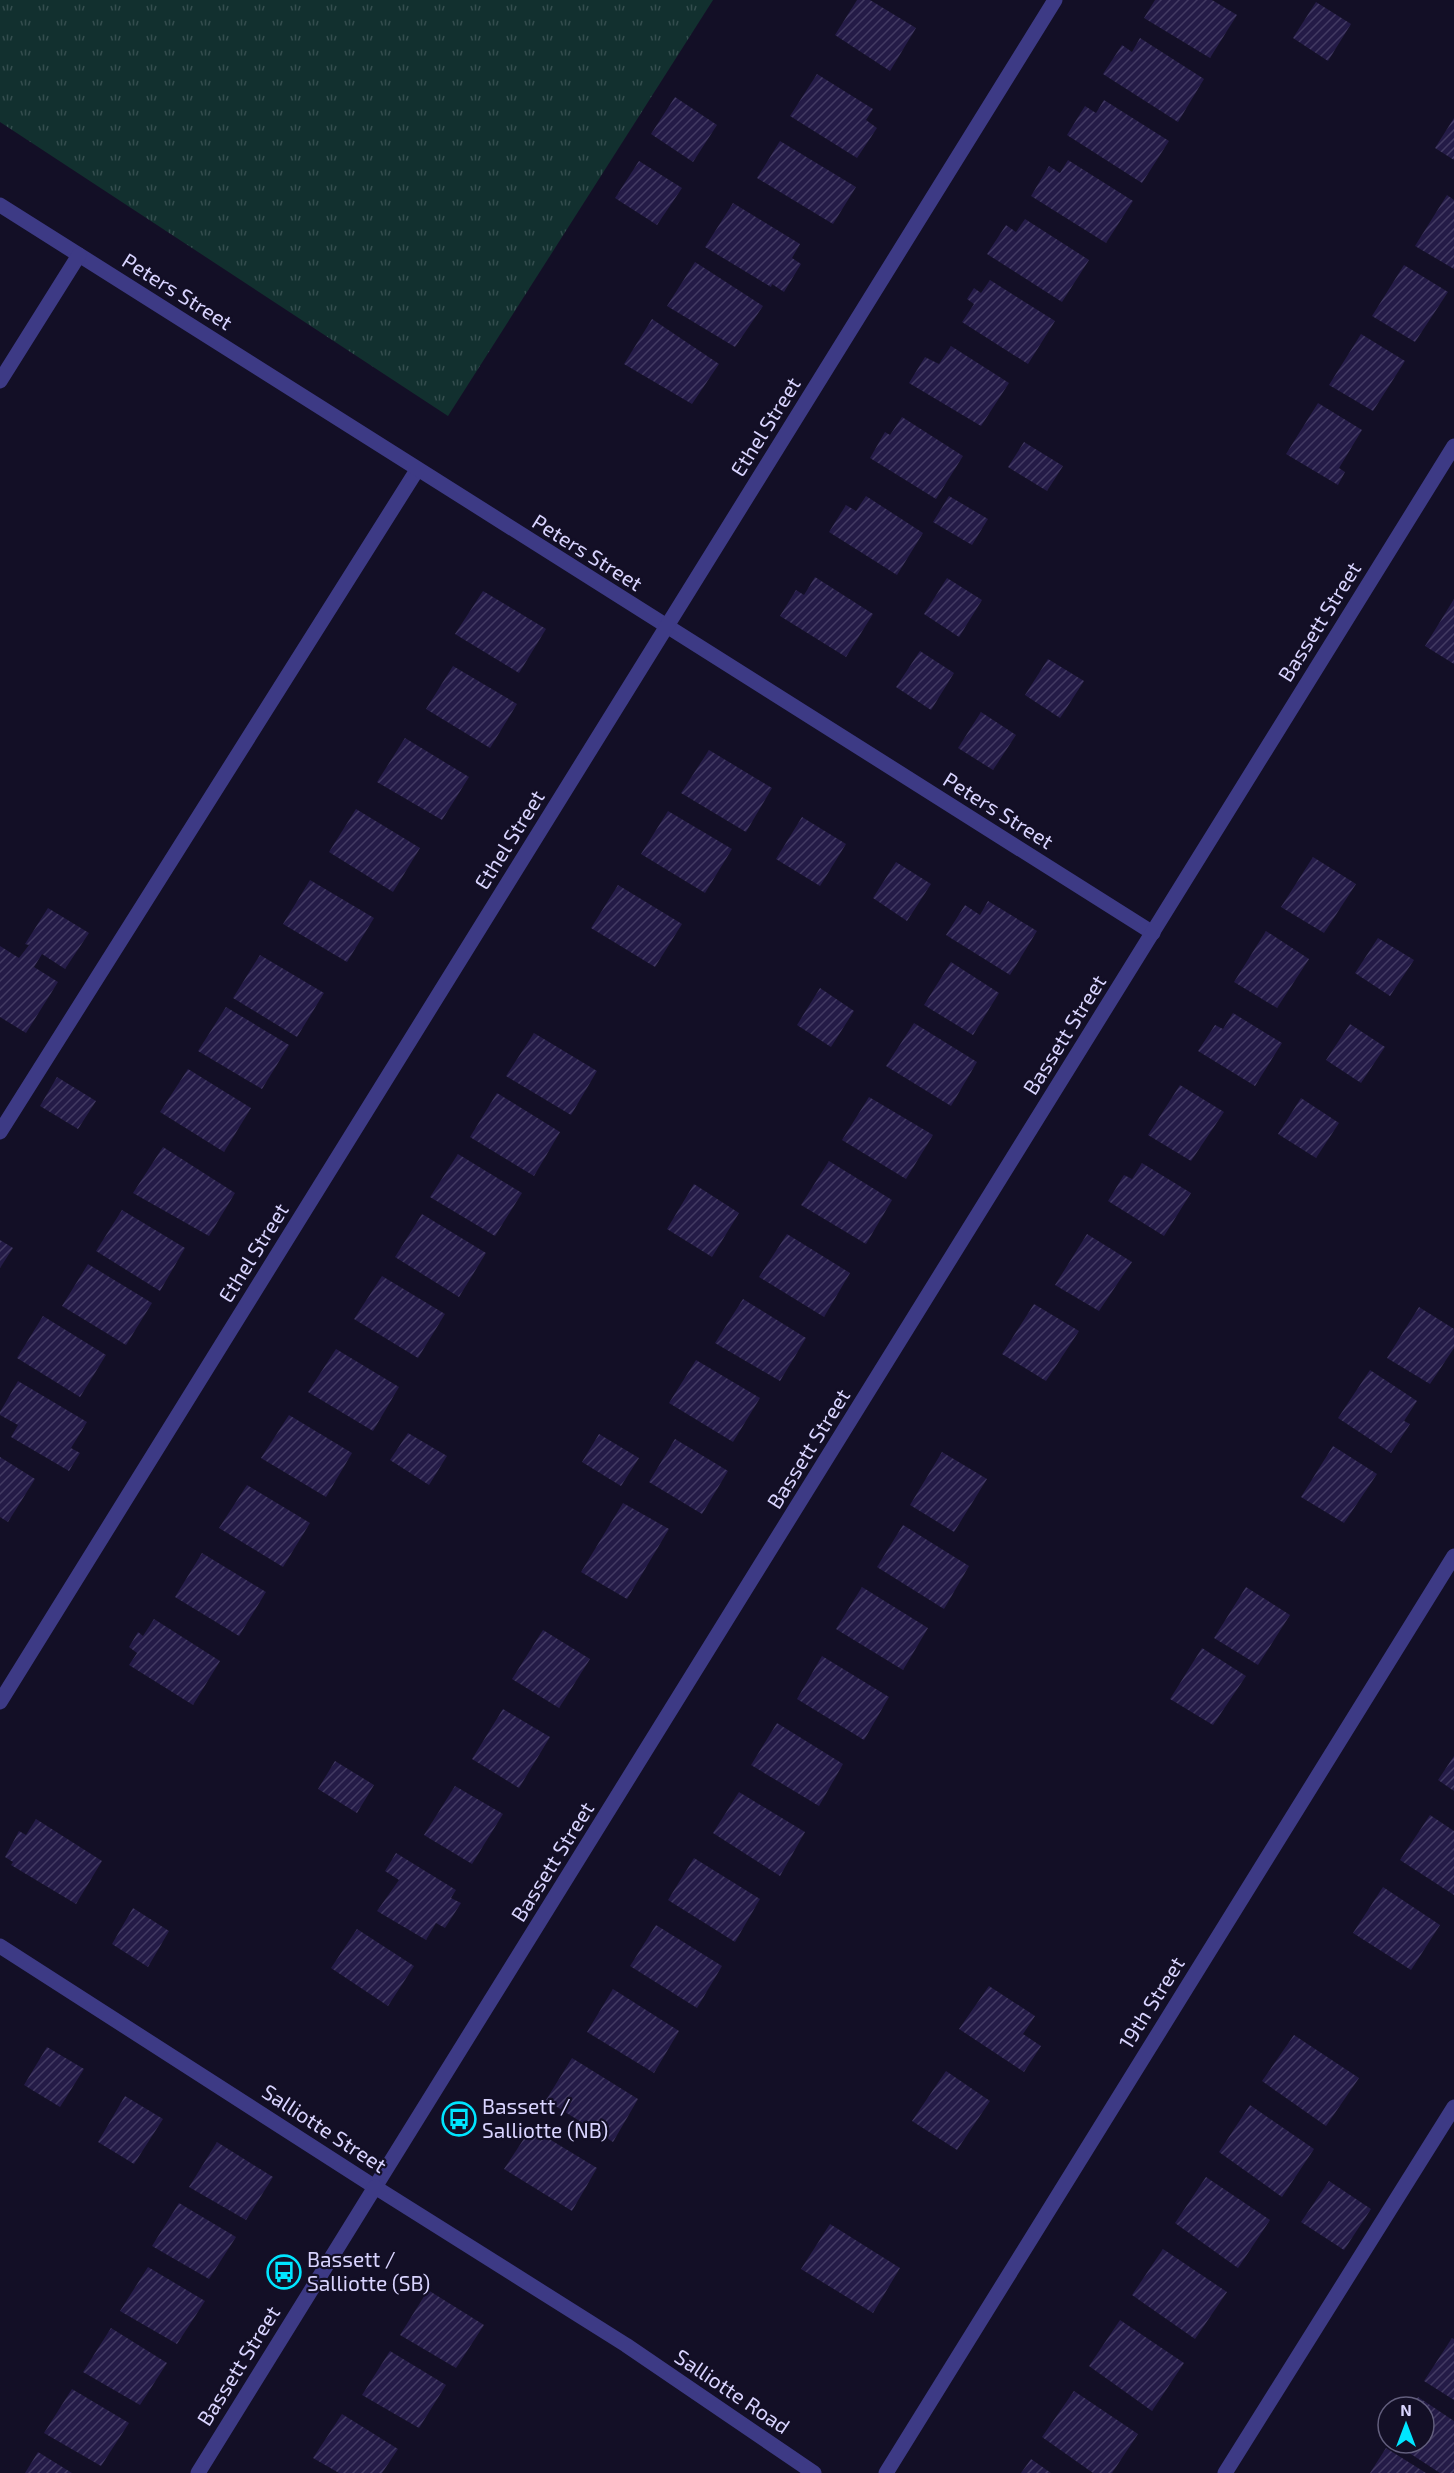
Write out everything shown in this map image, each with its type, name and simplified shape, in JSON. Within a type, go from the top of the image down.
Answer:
[{"type":"street","name":"Ethel Street","points":[[0,1702],[1055,0]]},
{"type":"street","name":"Peters Street","points":[[0,205],[666,628],[1153,933]]},
{"type":"street","points":[[0,381],[79,255]]},
{"type":"street","name":"Bassett Street","points":[[198,2473],[1454,446]]},
{"type":"street","points":[[0,1132],[417,470]]},
{"type":"street","name":"19th Street","points":[[886,2473],[1454,1556]]},
{"type":"street","name":"Salliotte Street","points":[[0,1946],[375,2187],[627,2345]]},
{"type":"street","points":[[1225,2473],[1454,2107]]},
{"type":"street","name":"Salliotte Road","points":[[627,2345],[814,2473]]},
{"type":"green space","points":[[0,0],[713,0],[448,416],[0,122]]},
{"type":"building","points":[[857,0],[870,0],[916,28],[890,71],[835,35]]},
{"type":"building","points":[[1155,0],[1212,0],[1237,15],[1210,58],[1144,18]]},
{"type":"building","points":[[1316,2],[1351,24],[1328,61],[1293,38]]},
{"type":"building","points":[[1140,38],[1204,79],[1178,122],[1103,74],[1122,45],[1132,52]]},
{"type":"building","points":[[817,74],[873,109],[866,120],[877,128],[857,158],[790,116]]},
{"type":"building","points":[[675,97],[717,125],[693,162],[651,134]]},
{"type":"building","points":[[1104,100],[1169,141],[1142,183],[1067,135],[1085,106],[1096,113]]},
{"type":"building","points":[[1454,118],[1454,160],[1435,148]]},
{"type":"building","points":[[780,141],[856,187],[833,224],[757,178]]},
{"type":"building","points":[[1068,160],[1133,201],[1106,243],[1031,196],[1049,166],[1060,173]]},
{"type":"building","points":[[639,161],[682,188],[657,225],[615,198]]},
{"type":"building","points":[[1447,195],[1454,200],[1454,269],[1415,246]]},
{"type":"building","points":[[733,203],[800,244],[792,258],[801,264],[784,292],[772,284],[771,287],[705,247]]},
{"type":"building","points":[[1025,219],[1089,260],[1062,302],[987,254],[1006,225],[1016,232]]},
{"type":"building","points":[[695,262],[763,306],[735,347],[667,306]]},
{"type":"building","points":[[1404,265],[1448,292],[1415,342],[1372,316]]},
{"type":"building","points":[[990,280],[1055,321],[1028,364],[962,322],[974,304],[967,299],[974,288],[981,293]]},
{"type":"building","points":[[652,319],[719,364],[692,404],[624,364]]},
{"type":"building","points":[[1361,334],[1405,361],[1373,411],[1329,385]]},
{"type":"building","points":[[951,346],[1009,383],[981,426],[909,383],[925,357],[939,364]]},
{"type":"building","points":[[1318,403],[1362,430],[1339,468],[1345,472],[1338,485],[1286,454]]},
{"type":"building","points":[[902,417],[963,456],[936,499],[870,458],[885,432],[890,435]]},
{"type":"building","points":[[1024,442],[1063,466],[1047,491],[1008,467]]},
{"type":"building","points":[[866,496],[923,533],[897,575],[829,532],[846,505],[856,511]]},
{"type":"building","points":[[949,496],[988,519],[972,545],[933,522]]},
{"type":"building","points":[[815,577],[873,614],[846,657],[780,616],[796,590],[804,595]]},
{"type":"building","points":[[947,578],[982,600],[959,637],[924,614]]},
{"type":"building","points":[[483,591],[546,629],[519,673],[455,634]]},
{"type":"building","points":[[1454,599],[1454,664],[1425,646]]},
{"type":"building","points":[[920,651],[954,673],[931,710],[896,687]]},
{"type":"building","points":[[1048,659],[1084,681],[1060,718],[1025,695]]},
{"type":"building","points":[[453,666],[517,704],[490,748],[426,709]]},
{"type":"building","points":[[981,712],[1016,735],[993,770],[958,748]]},
{"type":"building","points":[[405,738],[469,777],[442,820],[377,782]]},
{"type":"building","points":[[709,750],[772,788],[746,832],[681,793]]},
{"type":"building","points":[[356,809],[420,848],[393,892],[329,852]]},
{"type":"building","points":[[668,811],[732,849],[705,893],[641,854]]},
{"type":"building","points":[[802,817],[846,844],[820,886],[776,859]]},
{"type":"building","points":[[1313,857],[1356,884],[1324,933],[1281,907]]},
{"type":"building","points":[[896,862],[931,884],[907,921],[873,898]]},
{"type":"building","points":[[310,880],[374,918],[347,962],[283,924]]},
{"type":"building","points":[[618,885],[682,924],[655,967],[591,928]]},
{"type":"building","points":[[988,901],[1037,931],[1010,975],[946,935],[965,905],[980,915]]},
{"type":"building","points":[[48,908],[89,933],[65,969],[42,954],[34,967],[58,982],[26,1033],[0,1017],[0,946],[19,958],[29,945],[25,944]]},
{"type":"building","points":[[1266,931],[1309,959],[1277,1008],[1234,982]]},
{"type":"building","points":[[1378,938],[1414,960],[1390,996],[1355,973]]},
{"type":"building","points":[[260,955],[324,993],[297,1037],[233,998]]},
{"type":"building","points":[[951,962],[999,993],[973,1035],[924,1005]]},
{"type":"building","points":[[820,988],[854,1011],[831,1047],[797,1025]]},
{"type":"building","points":[[226,1007],[289,1045],[262,1089],[198,1051]]},
{"type":"building","points":[[1233,1013],[1282,1043],[1255,1086],[1198,1051],[1215,1025],[1223,1029]]},
{"type":"building","points":[[914,1023],[977,1062],[951,1106],[886,1066]]},
{"type":"building","points":[[1350,1024],[1385,1047],[1361,1083],[1326,1060]]},
{"type":"building","points":[[534,1033],[597,1071],[571,1115],[506,1076]]},
{"type":"building","points":[[188,1069],[251,1108],[224,1152],[160,1112]]},
{"type":"building","points":[[57,1077],[96,1101],[78,1129],[40,1106]]},
{"type":"building","points":[[1180,1085],[1224,1112],[1191,1161],[1148,1135]]},
{"type":"building","points":[[497,1093],[560,1132],[534,1176],[470,1137]]},
{"type":"building","points":[[869,1097],[933,1135],[906,1179],[842,1140]]},
{"type":"building","points":[[1301,1098],[1339,1123],[1316,1158],[1278,1134]]},
{"type":"building","points":[[163,1147],[235,1193],[209,1236],[133,1193]]},
{"type":"building","points":[[458,1154],[522,1193],[495,1236],[430,1197]]},
{"type":"building","points":[[829,1161],[892,1200],[866,1244],[801,1205]]},
{"type":"building","points":[[1142,1163],[1191,1193],[1164,1236],[1108,1201],[1124,1175],[1132,1179]]},
{"type":"building","points":[[694,1184],[739,1213],[712,1257],[667,1229]]},
{"type":"building","points":[[122,1210],[185,1248],[160,1291],[96,1251]]},
{"type":"building","points":[[422,1214],[486,1253],[459,1297],[395,1257]]},
{"type":"building","points":[[787,1234],[850,1273],[824,1317],[759,1277]]},
{"type":"building","points":[[1087,1234],[1132,1262],[1099,1311],[1055,1285]]},
{"type":"building","points":[[0,1240],[13,1248],[0,1268]]},
{"type":"building","points":[[88,1264],[152,1303],[126,1345],[62,1306]]},
{"type":"building","points":[[382,1276],[445,1314],[418,1358],[354,1319]]},
{"type":"building","points":[[743,1299],[806,1338],[780,1381],[715,1343]]},
{"type":"building","points":[[1034,1304],[1079,1331],[1046,1381],[1002,1354]]},
{"type":"building","points":[[1419,1307],[1454,1329],[1454,1348],[1430,1384],[1387,1358]]},
{"type":"building","points":[[43,1316],[106,1355],[80,1397],[17,1358]]},
{"type":"building","points":[[336,1349],[399,1387],[373,1431],[308,1392]]},
{"type":"building","points":[[696,1360],[760,1398],[733,1442],[669,1403]]},
{"type":"building","points":[[1370,1370],[1417,1401],[1404,1421],[1410,1424],[1391,1453],[1338,1418]]},
{"type":"building","points":[[18,1381],[87,1422],[71,1448],[80,1453],[69,1471],[11,1437],[18,1425],[0,1415],[0,1412]]},
{"type":"building","points":[[289,1415],[352,1453],[326,1497],[261,1458]]},
{"type":"building","points":[[408,1433],[447,1456],[429,1485],[390,1460]]},
{"type":"building","points":[[599,1434],[639,1458],[621,1486],[582,1462]]},
{"type":"building","points":[[675,1439],[728,1471],[702,1514],[649,1482]]},
{"type":"building","points":[[1333,1446],[1377,1474],[1344,1523],[1301,1497]]},
{"type":"building","points":[[942,1452],[987,1479],[954,1532],[910,1505]]},
{"type":"building","points":[[0,1457],[35,1479],[8,1522],[0,1517]]},
{"type":"building","points":[[247,1485],[310,1523],[283,1567],[219,1528]]},
{"type":"building","points":[[623,1503],[669,1529],[627,1599],[581,1572]]},
{"type":"building","points":[[903,1525],[969,1566],[944,1609],[877,1567]]},
{"type":"building","points":[[202,1553],[266,1592],[239,1636],[175,1597]]},
{"type":"building","points":[[862,1587],[928,1628],[903,1670],[836,1629]]},
{"type":"building","points":[[1246,1587],[1290,1615],[1258,1665],[1214,1638]]},
{"type":"building","points":[[154,1619],[220,1661],[193,1705],[129,1665],[137,1653],[129,1647],[138,1632],[143,1636]]},
{"type":"building","points":[[543,1630],[590,1659],[559,1708],[512,1679]]},
{"type":"building","points":[[1202,1648],[1246,1676],[1213,1725],[1170,1699]]},
{"type":"building","points":[[822,1656],[889,1697],[864,1740],[797,1699]]},
{"type":"building","points":[[503,1709],[550,1737],[519,1788],[472,1759]]},
{"type":"building","points":[[777,1723],[843,1764],[819,1806],[751,1765]]},
{"type":"building","points":[[1454,1756],[1454,1791],[1438,1780]]},
{"type":"building","points":[[335,1761],[374,1785],[357,1813],[318,1789]]},
{"type":"building","points":[[455,1786],[503,1814],[472,1864],[424,1835]]},
{"type":"building","points":[[739,1792],[805,1832],[780,1876],[713,1833]]},
{"type":"building","points":[[1430,1815],[1454,1831],[1454,1895],[1400,1860]]},
{"type":"building","points":[[36,1819],[102,1861],[76,1904],[11,1865],[13,1862],[5,1857],[19,1831],[26,1835]]},
{"type":"building","points":[[396,1853],[456,1890],[451,1898],[461,1903],[445,1928],[436,1923],[426,1940],[377,1911],[399,1880],[385,1871]]},
{"type":"building","points":[[694,1858],[760,1899],[735,1942],[668,1900]]},
{"type":"building","points":[[1383,1887],[1440,1925],[1411,1970],[1353,1933]]},
{"type":"building","points":[[133,1908],[169,1931],[148,1967],[112,1944]]},
{"type":"building","points":[[656,1925],[722,1966],[697,2008],[630,1966]]},
{"type":"building","points":[[357,1929],[414,1966],[388,2006],[331,1968]]},
{"type":"building","points":[[989,1986],[1035,2016],[1023,2034],[1041,2046],[1024,2072],[959,2029]]},
{"type":"building","points":[[613,1989],[679,2031],[654,2073],[587,2032]]},
{"type":"building","points":[[1294,2035],[1359,2078],[1326,2126],[1262,2081]]},
{"type":"building","points":[[47,2047],[84,2069],[60,2107],[24,2085]]},
{"type":"building","points":[[572,2058],[638,2099],[613,2142],[546,2100]]},
{"type":"building","points":[[946,2071],[990,2101],[957,2150],[912,2121]]},
{"type":"building","points":[[125,2096],[163,2119],[134,2164],[98,2142]]},
{"type":"building","points":[[1250,2105],[1314,2149],[1282,2197],[1219,2152]]},
{"type":"building","points":[[531,2128],[597,2168],[572,2211],[504,2169]]},
{"type":"building","points":[[217,2142],[273,2177],[246,2220],[189,2187]]},
{"type":"building","points":[[1206,2177],[1270,2220],[1238,2268],[1175,2223]]},
{"type":"building","points":[[1329,2181],[1371,2209],[1344,2250],[1301,2222]]},
{"type":"building","points":[[179,2203],[236,2237],[209,2279],[152,2246]]},
{"type":"building","points":[[830,2224],[900,2268],[873,2313],[801,2269]]},
{"type":"building","points":[[1163,2249],[1227,2292],[1195,2339],[1132,2295]]},
{"type":"building","points":[[148,2267],[205,2301],[177,2344],[120,2311]]},
{"type":"building","points":[[428,2290],[484,2325],[456,2368],[400,2335]]},
{"type":"building","points":[[1120,2320],[1184,2363],[1152,2411],[1089,2366]]},
{"type":"building","points":[[111,2328],[167,2363],[140,2405],[83,2372]]},
{"type":"building","points":[[1452,2338],[1454,2339],[1454,2400],[1424,2381]]},
{"type":"building","points":[[390,2351],[446,2385],[419,2428],[362,2395]]},
{"type":"building","points":[[72,2389],[129,2423],[101,2466],[44,2433]]},
{"type":"building","points":[[1074,2391],[1138,2434],[1112,2473],[1093,2473],[1042,2437]]},
{"type":"building","points":[[1436,2409],[1454,2421],[1454,2473],[1440,2473],[1412,2455],[1436,2455]]},
{"type":"building","points":[[342,2414],[398,2449],[382,2473],[339,2473],[313,2458]]},
{"type":"building","points":[[38,2452],[72,2473],[25,2473]]},
{"type":"building","points":[[1382,2455],[1397,2455],[1426,2473],[1370,2473]]},
{"type":"building","points":[[1031,2459],[1051,2473],[1021,2473]]},
{"type":"place","name":"Bassett / Salliotte (NB)","points":[[459,2119]]},
{"type":"place","name":"Bassett / Salliotte (SB)","points":[[284,2272]]}]
